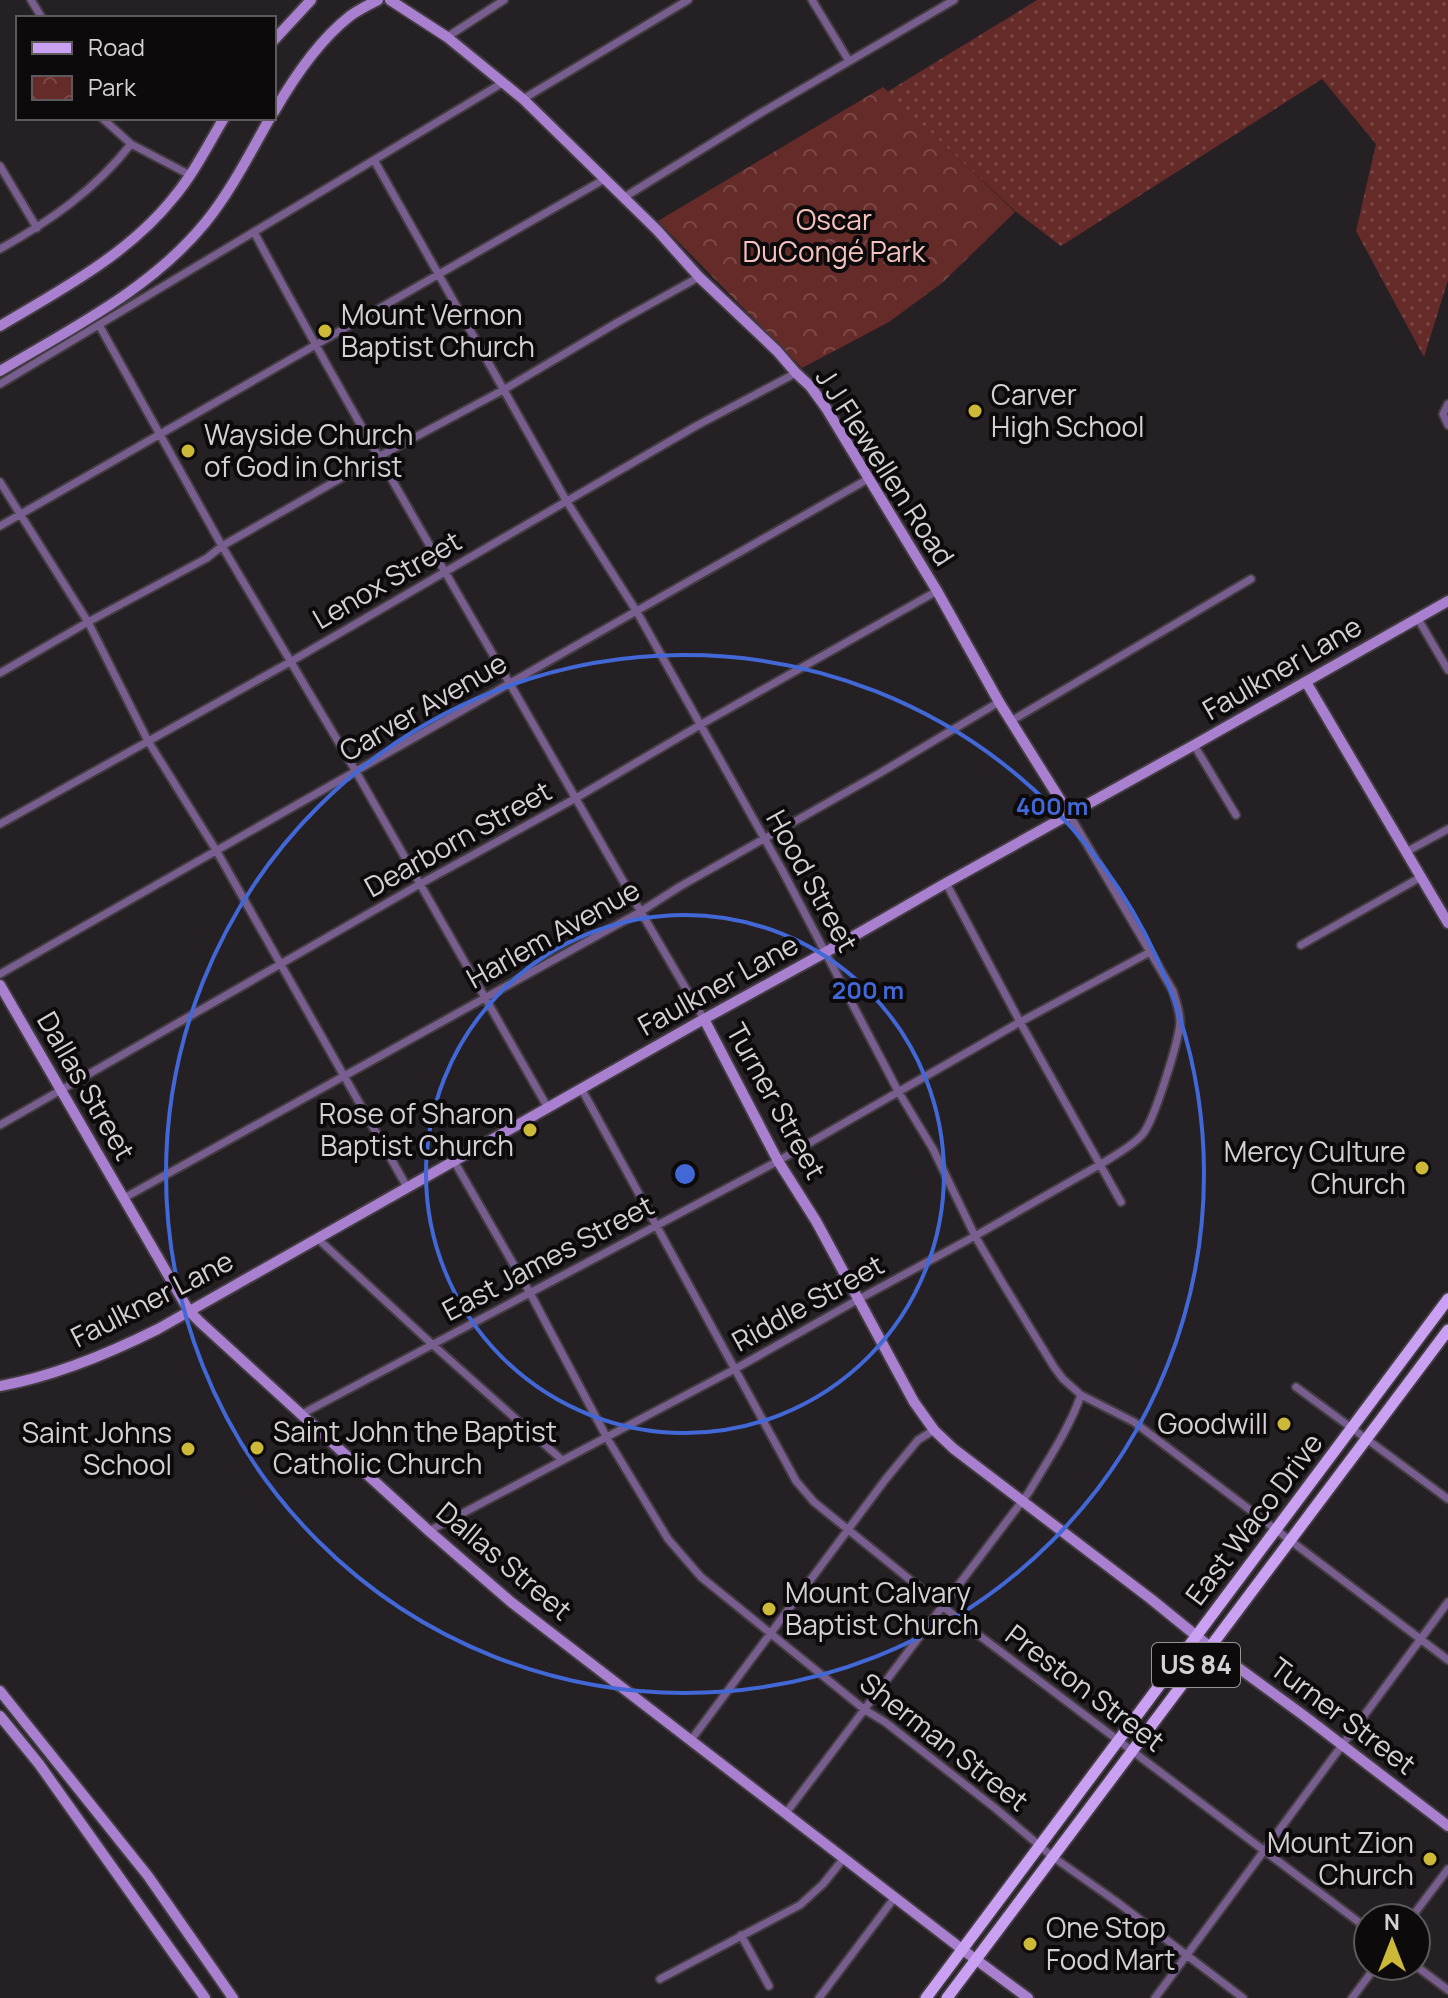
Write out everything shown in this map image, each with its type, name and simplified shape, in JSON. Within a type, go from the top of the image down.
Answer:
[{"type":"main road","name":"East Waco Drive","points":[[926,1998],[1448,1299]]},
{"type":"main road","name":"East Waco Drive","points":[[947,1998],[1448,1330]]},
{"type":"street","points":[[276,38],[311,0]]},
{"type":"street","points":[[276,109],[303,66],[332,34],[350,16],[378,0]]},
{"type":"street","name":"J J Flewellen Road","points":[[390,0],[447,37],[523,99],[657,230],[699,277],[777,351],[826,408],[1173,991],[1180,1020],[1178,1040],[1167,1072]]},
{"type":"street","points":[[447,37],[504,0]]},
{"type":"street","points":[[523,99],[688,0]]},
{"type":"street","points":[[812,0],[849,61]]},
{"type":"street","points":[[623,198],[954,0]]},
{"type":"street","points":[[0,384],[504,82]]},
{"type":"street","points":[[104,120],[131,144],[190,175]]},
{"type":"street","points":[[0,326],[82,277],[123,247],[163,211],[190,175],[223,120]]},
{"type":"street","points":[[0,371],[102,311],[164,265],[216,208],[269,120]]},
{"type":"street","points":[[0,249],[37,228],[90,189],[131,144]]},
{"type":"street","name":"Hood Street","points":[[374,160],[567,502],[637,612],[826,952],[898,1091],[933,1149],[975,1236],[1054,1367],[1081,1395],[1134,1422],[1448,1660]]},
{"type":"street","points":[[0,166],[37,228]]},
{"type":"street","points":[[0,526],[603,180]]},
{"type":"street","name":"Turner Street","points":[[254,232],[378,457],[704,1019],[778,1161],[816,1221],[914,1402],[934,1430],[954,1449],[1210,1647],[1448,1826]]},
{"type":"street","points":[[0,673],[699,277]]},
{"type":"street","points":[[99,325],[222,546],[355,770],[548,1108]]},
{"type":"street","name":"Lenox Street","points":[[0,824],[290,662],[696,426],[796,373]]},
{"type":"street","points":[[1446,407],[1444,418],[1448,425]]},
{"type":"street","name":"Carver Avenue","points":[[0,974],[868,479]]},
{"type":"street","points":[[0,482],[88,622],[148,741],[216,850],[407,1187]]},
{"type":"street","points":[[1011,721],[1251,579]]},
{"type":"street","name":"Dearborn Street","points":[[0,1125],[937,591]]},
{"type":"street","name":"Faulkner Lane","points":[[0,1386],[59,1371],[128,1344],[189,1311],[1448,601]]},
{"type":"street","points":[[1418,619],[1448,670]]},
{"type":"street","points":[[1306,682],[1448,923]]},
{"type":"street","name":"Harlem Avenue","points":[[124,1198],[640,912],[999,702]]},
{"type":"street","points":[[1194,745],[1236,815]]},
{"type":"street","points":[[1406,852],[1448,829]]},
{"type":"street","points":[[1301,945],[1421,877]]},
{"type":"street","points":[[946,883],[1121,1202]]},
{"type":"street","name":"East James Street","points":[[300,1415],[778,1161],[1020,1022],[1150,952]]},
{"type":"street","name":"Dallas Street","points":[[0,985],[189,1311],[429,1531],[542,1627],[1028,1998]]},
{"type":"street","name":"Riddle Street","points":[[429,1531],[735,1369],[1101,1164],[1144,1133],[1167,1072]]},
{"type":"street","name":"Preston Street","points":[[581,1088],[796,1481],[814,1502],[942,1607],[1352,1917]]},
{"type":"street","name":"Sherman Street","points":[[454,1161],[530,1293],[607,1438],[668,1539],[701,1577],[1053,1857],[1243,1998]]},
{"type":"street","points":[[317,1238],[562,1460]]},
{"type":"street","points":[[1296,1387],[1448,1499]]},
{"type":"street","points":[[786,1813],[1023,1500],[1058,1444],[1081,1395]]},
{"type":"street","points":[[691,1740],[918,1440],[934,1430]]},
{"type":"street","points":[[1155,1998],[1448,1602]]},
{"type":"street","points":[[0,1691],[148,1876],[233,1998]]},
{"type":"street","points":[[0,1716],[39,1764],[205,1998]]},
{"type":"street","points":[[660,1979],[773,1920],[808,1898],[844,1858]]},
{"type":"street","points":[[1423,1902],[1448,1869]]},
{"type":"street","points":[[819,1998],[895,1897]]},
{"type":"street","points":[[741,1935],[769,1986]]},
{"type":"green space","points":[[1037,0],[1448,0],[1448,280],[1424,357],[1356,231],[1376,144],[1322,79],[1061,246],[1015,211],[887,92]]},
{"type":"green space","name":"Oscar DuCongé Park","points":[[883,87],[1015,212],[942,283],[889,322],[802,368],[658,221]]},
{"type":"place","name":"Mount Vernon Baptist Church","points":[[325,331]]},
{"type":"place","name":"Carver High School","points":[[975,411]]},
{"type":"place","name":"Wayside Church of God in Christ","points":[[188,451]]},
{"type":"place","name":"Rose of Sharon Baptist Church","points":[[530,1130]]},
{"type":"place","name":"Mercy Culture Church","points":[[1422,1168]]},
{"type":"place","name":"Goodwill","points":[[1284,1424]]},
{"type":"place","name":"Saint John the Baptist Catholic Church","points":[[257,1448]]},
{"type":"place","name":"Saint Johns School","points":[[188,1449]]},
{"type":"place","name":"Mount Calvary Baptist Church","points":[[769,1609]]},
{"type":"place","name":"Mount Zion Church","points":[[1430,1859]]},
{"type":"place","name":"One Stop Food Mart","points":[[1030,1944]]}]
